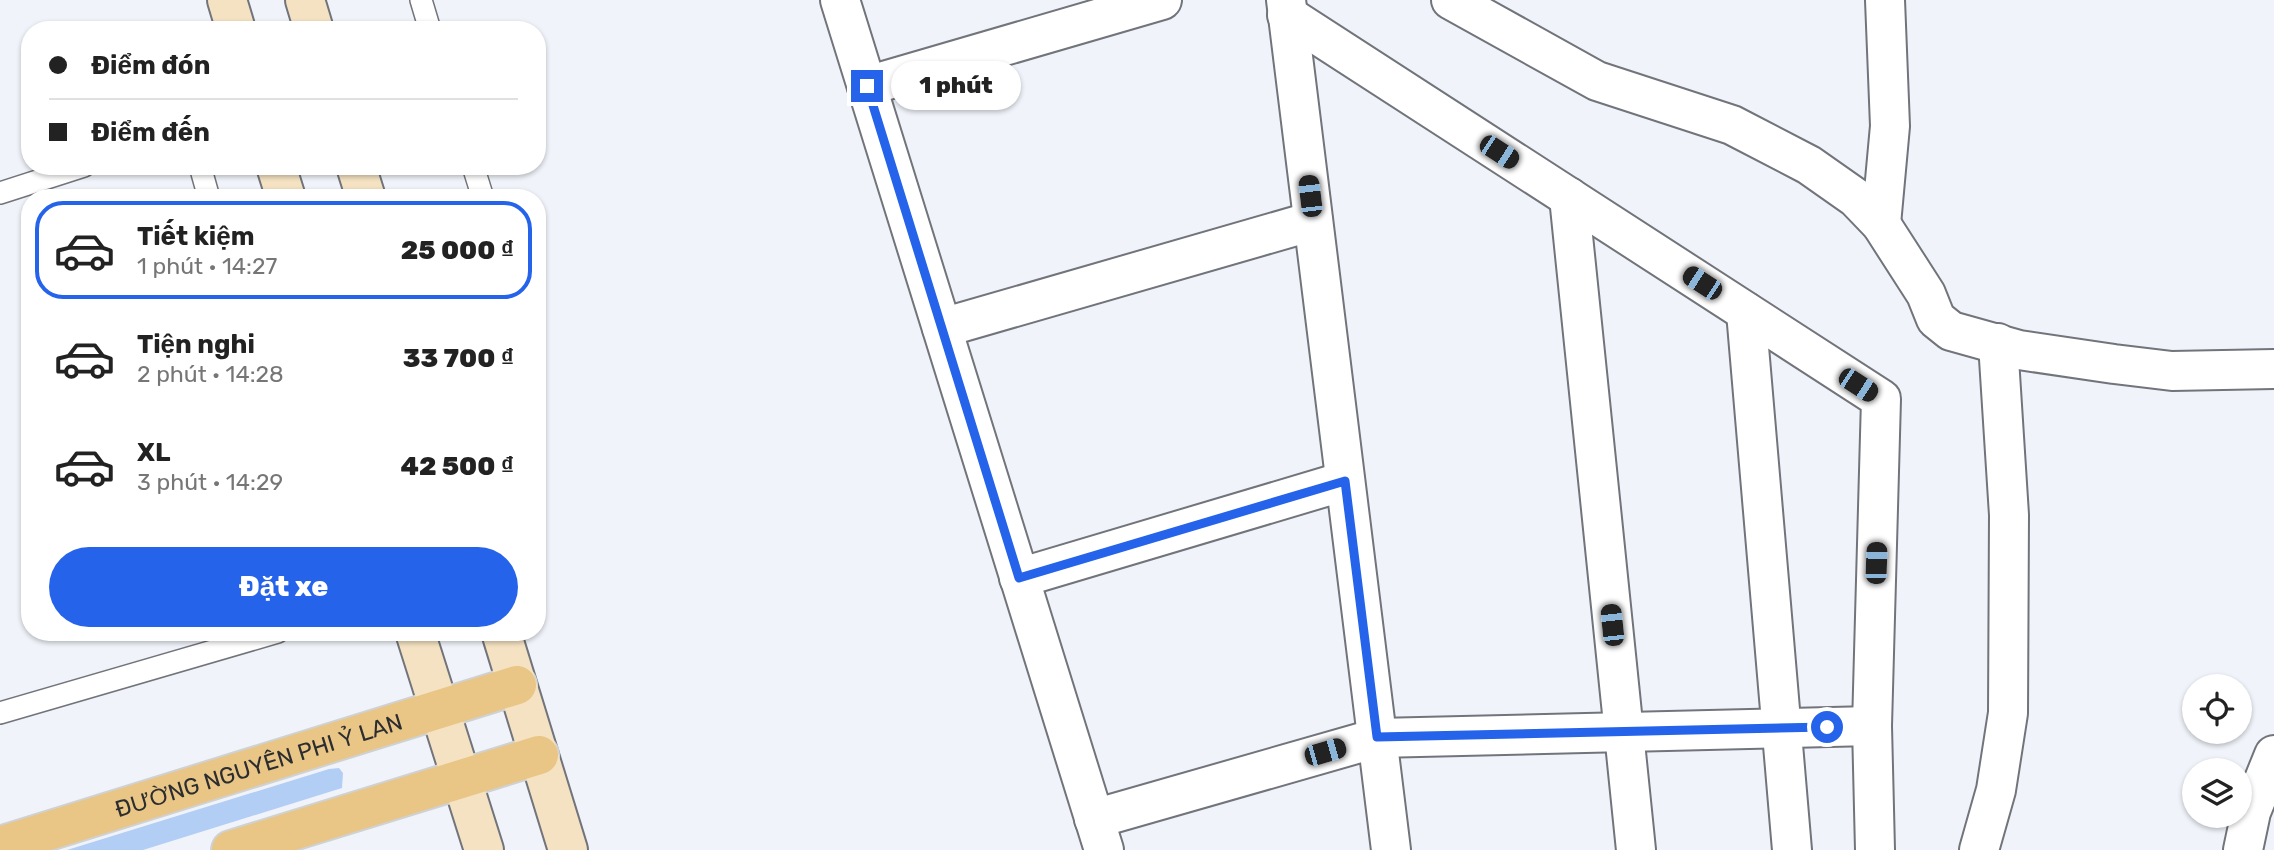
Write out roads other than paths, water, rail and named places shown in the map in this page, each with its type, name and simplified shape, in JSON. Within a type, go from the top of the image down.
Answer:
[{"type":"main road","points":[[227,0],[233,21]]},
{"type":"main road","points":[[305,0],[311,21]]},
{"type":"main road","points":[[418,641],[484,850]]},
{"type":"main road","points":[[504,641],[568,850]]},
{"type":"main road","name":"ĐƯỜNG NGUYÊN PHI Ỷ LAN","points":[[0,846],[517,685]]},
{"type":"main road","points":[[231,850],[539,755]]},
{"type":"street","points":[[840,0],[1099,834],[1377,737],[1872,726]]},
{"type":"street","points":[[867,86],[1162,0]]},
{"type":"street","points":[[1451,0],[1597,81],[1732,125],[1809,165],[1856,198],[1881,224],[1926,294],[1936,319],[1951,331],[2046,354],[2172,371],[2274,369]]},
{"type":"street","points":[[1881,224],[1890,126],[1885,0]]},
{"type":"street","points":[[1286,7],[1569,197],[1881,399],[1872,726],[1875,850]]},
{"type":"street","points":[[1286,7],[1391,850]]},
{"type":"street","points":[[1569,197],[1636,850]]},
{"type":"street","points":[[942,328],[1313,221]]},
{"type":"street","points":[[1746,312],[1792,850]]},
{"type":"street","points":[[1979,850],[1996,790],[2008,713],[2009,515],[1998,343]]},
{"type":"street","points":[[1019,578],[1345,481]]},
{"type":"street","points":[[2243,850],[2251,812],[2274,755]]},
{"type":"lane","points":[[421,0],[427,21]]},
{"type":"lane","points":[[0,193],[56,175]]},
{"type":"lane","points":[[0,713],[247,641]]}]
